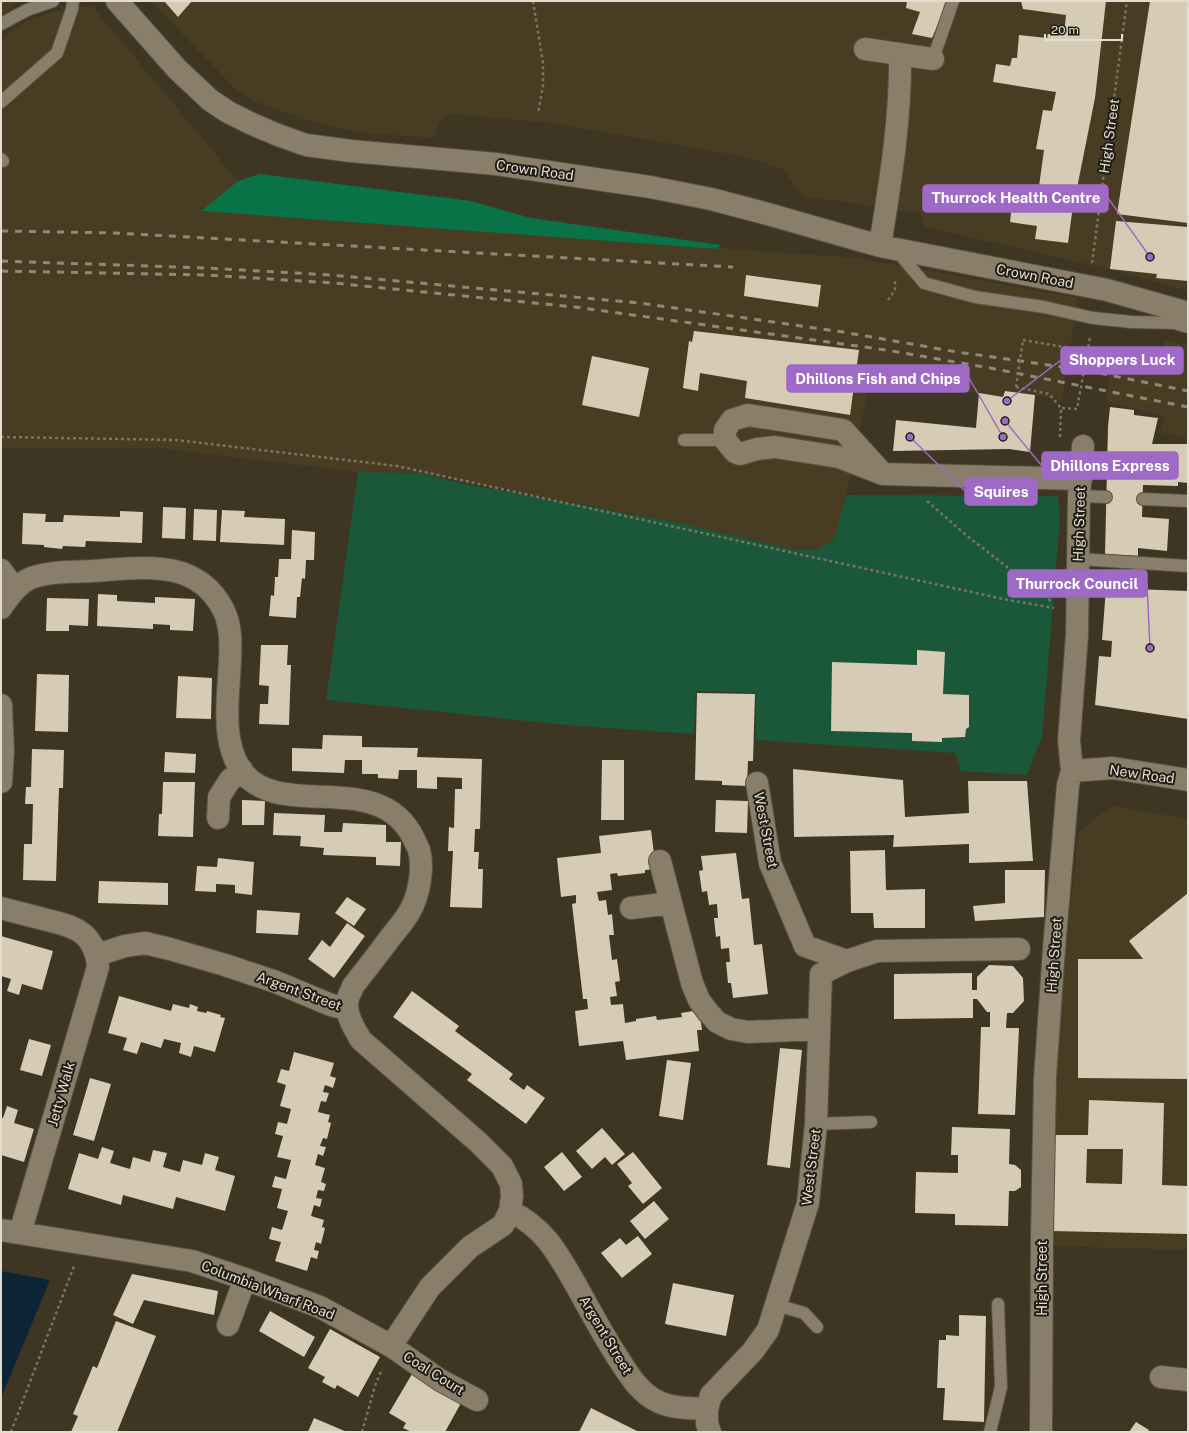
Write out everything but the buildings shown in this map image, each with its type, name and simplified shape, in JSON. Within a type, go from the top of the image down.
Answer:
[{"type":"street","name":"Crown Road","points":[[117,1],[172,64],[210,100],[234,115],[278,135],[306,145],[351,151],[496,164],[650,187],[711,199],[888,248],[1095,287],[1188,314]]},
{"type":"street","points":[[865,49],[933,59]]},
{"type":"street","points":[[888,248],[889,190],[898,126],[901,82],[900,54]]},
{"type":"street","points":[[883,474],[843,430],[748,415],[732,420],[725,430],[725,440],[735,452],[740,454],[757,449],[775,447],[839,456],[883,474],[1080,488]]},
{"type":"street","name":"High Street","points":[[1041,1432],[1042,1235],[1045,1078],[1068,785],[1072,771],[1069,740],[1076,664],[1080,488],[1083,446]]},
{"type":"street","points":[[1,608],[15,589],[30,579],[48,574],[147,567],[171,569],[187,574],[202,583],[214,594],[223,609],[228,623],[231,641],[227,726],[230,748],[242,770],[257,785],[280,794],[360,800],[379,805],[398,817],[410,832],[419,850],[421,873],[418,893],[410,911],[353,986],[348,998],[347,1009]]},
{"type":"street","points":[[1,570],[15,589]]},
{"type":"street","points":[[1,705],[3,751],[1,782]]},
{"type":"street","name":"New Road","points":[[1072,771],[1113,768],[1188,780]]},
{"type":"street","points":[[218,818],[219,797],[230,780],[242,770]]},
{"type":"street","name":"West Street","points":[[757,783],[770,863],[805,946],[846,961]]},
{"type":"street","points":[[660,862],[692,983],[699,1000],[717,1022],[731,1029],[748,1032],[819,1029]]},
{"type":"street","points":[[631,908],[671,903]]},
{"type":"street","points":[[1,908],[69,925],[83,933],[92,944],[97,955]]},
{"type":"street","name":"Argent Street","points":[[97,955],[125,946],[145,943],[225,964],[276,982],[331,1005],[347,1009],[350,1022],[361,1040],[478,1142],[502,1166],[511,1184],[512,1196],[510,1212],[524,1218],[544,1236],[558,1252],[614,1351],[633,1381],[646,1394],[659,1402],[676,1407],[707,1409]]},
{"type":"street","name":"West Street","points":[[707,1409],[710,1395],[753,1351],[768,1330],[808,1202],[816,1124],[821,974],[846,961],[877,951],[1019,949]]},
{"type":"street","name":"Jetty Walk","points":[[10,1232],[95,981],[98,967],[97,955]]},
{"type":"street","points":[[391,1346],[430,1287],[470,1248],[503,1225],[510,1212]]},
{"type":"street","name":"Columbia Wharf Road","points":[[10,1232],[192,1261],[320,1307],[391,1346]]},
{"type":"street","points":[[228,1325],[245,1279]]},
{"type":"street","name":"Coal Court","points":[[391,1346],[440,1380],[477,1400]]},
{"type":"street","points":[[1161,1377],[1188,1380]]},
{"type":"street","points":[[707,1409],[707,1424],[710,1432]]},
{"type":"lane","points":[[1,24],[27,10],[53,1]]},
{"type":"lane","points":[[1,102],[57,53],[72,9],[73,1]]},
{"type":"lane","points":[[933,59],[953,1]]},
{"type":"lane","points":[[888,248],[924,283],[975,297],[1044,307],[1093,318],[1132,322],[1174,323],[1188,327]]},
{"type":"lane","points":[[684,440],[725,440]]},
{"type":"lane","points":[[1080,488],[1106,497]]},
{"type":"lane","points":[[1143,499],[1188,501]]},
{"type":"lane","points":[[1078,559],[1188,566]]},
{"type":"lane","points":[[816,1124],[871,1122]]},
{"type":"lane","points":[[990,1432],[1001,1387],[998,1304]]},
{"type":"lane","points":[[776,1305],[804,1313],[817,1327]]},
{"type":"path","points":[[534,1],[543,63],[543,85],[538,114]]},
{"type":"path","name":"High Street","points":[[1095,287],[1092,263],[1127,1]]},
{"type":"path","points":[[1061,408],[1077,409],[1093,318]]},
{"type":"path","points":[[1059,444],[1061,408],[1049,394],[1016,387],[1023,340],[1088,351]]},
{"type":"path","points":[[1,437],[176,440],[397,466],[1008,600],[1078,612]]},
{"type":"path","points":[[922,496],[966,535],[1059,607],[1078,612]]},
{"type":"path","points":[[11,1432],[75,1263]]},
{"type":"path","points":[[362,1432],[375,1386],[391,1346]]},
{"type":"shaded area","points":[[1,1],[19,1],[1,16]]},
{"type":"shaded area","points":[[150,1],[1188,1],[1188,291],[1110,269],[925,227],[920,213],[803,196],[783,169],[746,157],[552,123],[453,114],[441,120],[433,138],[365,133],[316,123],[253,101],[235,88]]},
{"type":"shaded area","points":[[92,6],[238,181],[201,211],[857,258],[1078,298],[1062,401],[1035,395],[1005,391],[1003,397],[871,376],[846,495],[834,539],[816,550],[796,550],[676,522],[419,473],[358,472],[160,448],[1,448],[1,41],[20,24],[60,10]]},
{"type":"shaded area","points":[[1164,340],[1188,345],[1188,439],[1160,432],[1165,416],[1106,401],[1112,353],[1162,362]]},
{"type":"shaded area","points":[[1111,806],[1188,819],[1188,1250],[1048,1246],[1052,1052],[1079,832]]},
{"type":"green space","points":[[260,174],[471,201],[531,218],[721,245],[717,249],[201,211],[238,181]]},
{"type":"green space","points":[[358,472],[419,473],[465,484],[676,522],[796,550],[816,550],[834,539],[846,495],[1058,496],[1060,519],[1042,737],[1027,775],[961,771],[955,753],[756,740],[756,693],[696,691],[694,734],[566,725],[326,700]]},
{"type":"water","points":[[1,1271],[50,1280],[1,1398]]},
{"type":"railway","points":[[1,231],[115,233],[733,267]]},
{"type":"railway","points":[[1,261],[206,268],[331,275],[640,303],[843,332],[957,352],[1084,370],[1188,391]]},
{"type":"railway","points":[[1,271],[207,275],[333,283],[575,307],[886,350],[990,368],[1188,407]]},
{"type":"place","name":"Thurrock Health Centre","points":[[1150,257]]},
{"type":"place","name":"Shoppers Luck","points":[[1007,401]]},
{"type":"place","name":"Dhillons Express","points":[[1005,421]]},
{"type":"place","name":"Squires","points":[[910,437]]},
{"type":"place","name":"Dhillons Fish and Chips","points":[[1003,437]]},
{"type":"place","name":"Thurrock Council","points":[[1150,648]]}]
